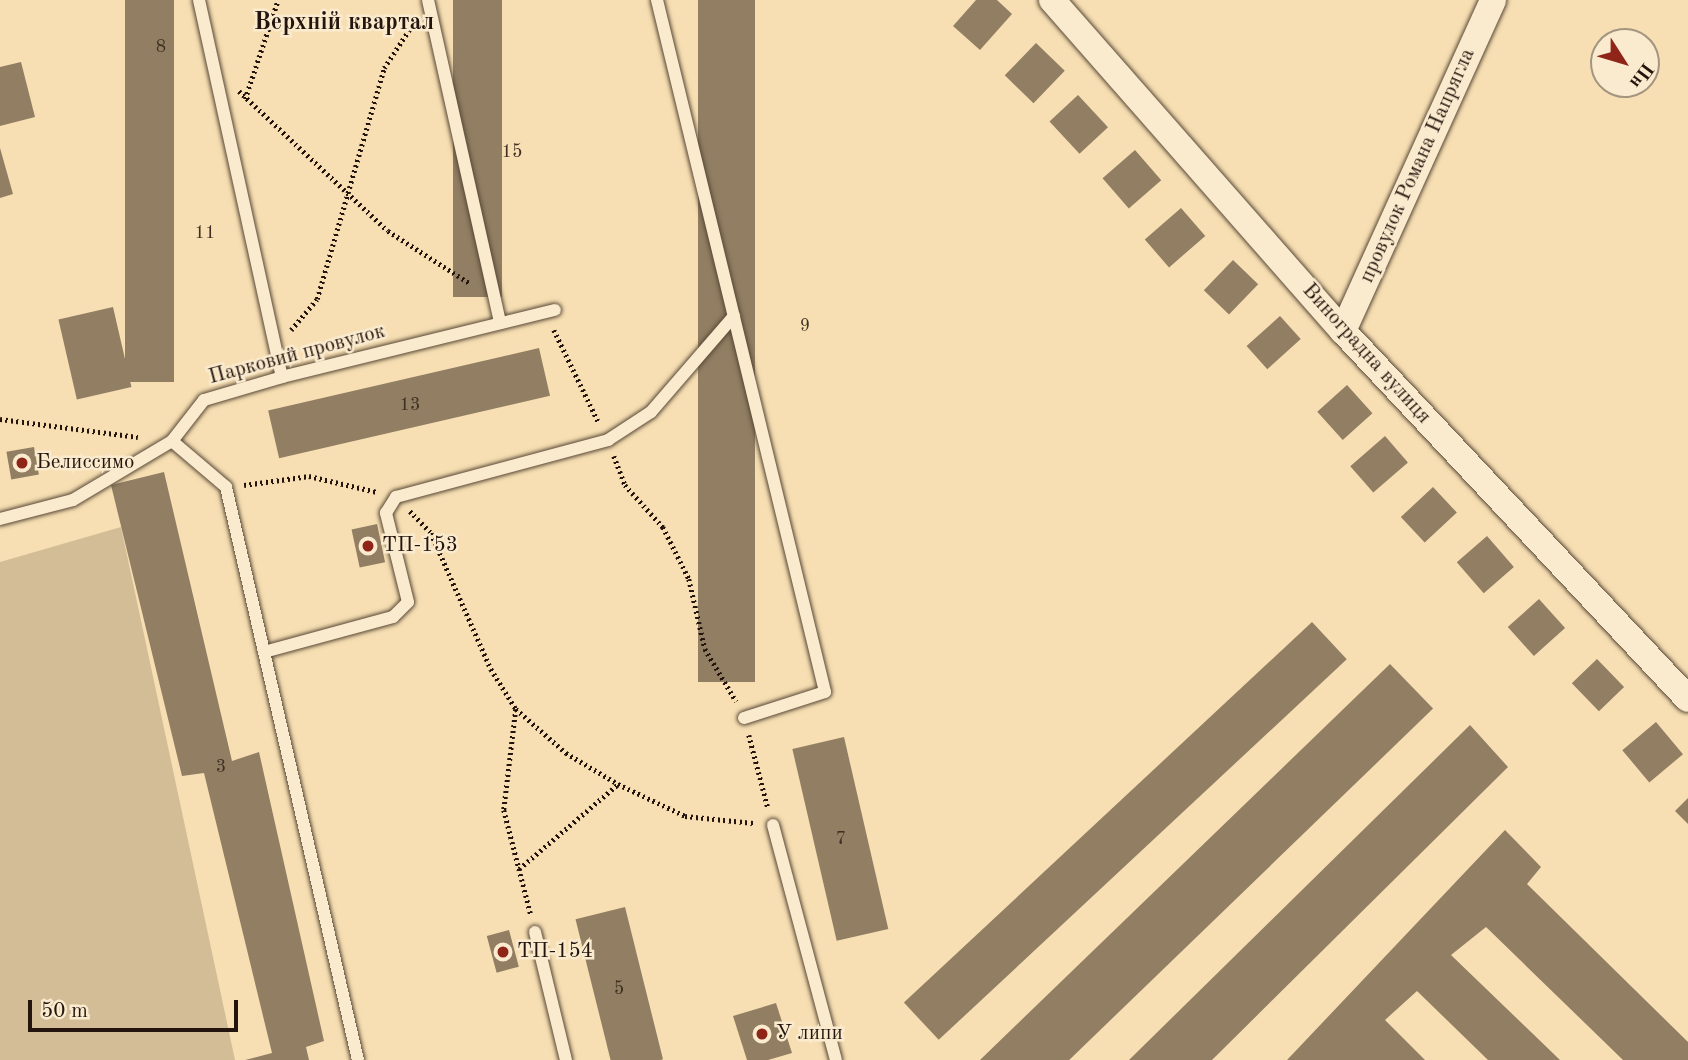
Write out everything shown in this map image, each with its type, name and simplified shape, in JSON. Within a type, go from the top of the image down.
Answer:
[{"type":"street","name":"Виноградна вулиця","points":[[1052,0],[1343,331],[1688,699]]},
{"type":"street","name":"провулок Романа Напрягла","points":[[1343,331],[1493,0]]},
{"type":"lane","points":[[199,0],[282,377]]},
{"type":"lane","points":[[428,0],[500,323]]},
{"type":"lane","points":[[657,0],[825,692],[744,718]]},
{"type":"lane","name":"Парковий провулок","points":[[0,519],[74,500],[172,441],[204,400],[282,377],[550,311]]},
{"type":"lane","points":[[264,652],[393,617],[408,602],[386,513],[397,497],[608,440],[651,412],[734,316]]},
{"type":"lane","points":[[172,441],[226,487],[358,1060]]},
{"type":"lane","points":[[773,825],[836,1060]]},
{"type":"lane","points":[[535,932],[566,1060]]},
{"type":"path","points":[[230,140],[278,0]]},
{"type":"path","points":[[276,348],[317,299],[384,68],[428,0]]},
{"type":"path","points":[[213,66],[388,231],[495,299]]},
{"type":"path","points":[[226,487],[309,476],[397,497],[431,533],[491,669],[516,709],[566,753],[618,784],[685,816],[773,825],[744,718],[728,683],[705,649],[689,579],[663,527],[625,485],[608,440],[550,311]]},
{"type":"path","points":[[0,419],[172,441]]},
{"type":"path","points":[[516,709],[504,810],[535,932]]},
{"type":"path","points":[[519,869],[618,784]]},
{"type":"shaded area","points":[[121,527],[235,1060],[0,1060],[0,562]]},
{"type":"building","points":[[125,0],[174,0],[174,382],[125,382]]},
{"type":"building","points":[[453,0],[502,0],[502,297],[453,297]]},
{"type":"building","points":[[698,0],[755,0],[755,682],[698,682]]},
{"type":"building","points":[[976,0],[997,0],[1012,14],[980,50],[953,26]]},
{"type":"building","points":[[1036,43],[1065,71],[1034,103],[1005,75]]},
{"type":"building","points":[[21,62],[35,117],[0,126],[0,67]]},
{"type":"building","points":[[1078,95],[1108,127],[1079,154],[1049,122]]},
{"type":"building","points":[[0,148],[13,194],[0,198]]},
{"type":"building","points":[[1135,150],[1161,180],[1129,208],[1103,178]]},
{"type":"building","points":[[1181,208],[1205,236],[1169,267],[1145,239]]},
{"type":"building","points":[[1233,260],[1258,284],[1229,315],[1204,290]]},
{"type":"building","points":[[113,307],[131,387],[77,399],[58,320]]},
{"type":"building","points":[[1280,316],[1301,339],[1267,369],[1247,346]]},
{"type":"building","points":[[539,348],[550,396],[279,458],[268,411]]},
{"type":"building","points":[[1347,385],[1372,413],[1343,440],[1317,412]]},
{"type":"building","points":[[1385,436],[1408,462],[1373,493],[1350,466]]},
{"type":"building","name":"Белиссимо","points":[[34,447],[39,475],[11,479],[6,452]]},
{"type":"building","points":[[164,472],[232,761],[259,752],[324,1041],[306,1047],[309,1060],[245,1060],[272,1053],[204,773],[182,776],[111,485]]},
{"type":"building","points":[[1433,487],[1457,513],[1425,543],[1401,517]]},
{"type":"building","name":"ТП-153","points":[[377,524],[385,562],[360,568],[352,529]]},
{"type":"building","points":[[1487,536],[1514,567],[1484,593],[1457,562]]},
{"type":"building","points":[[1539,599],[1565,628],[1534,656],[1508,627]]},
{"type":"building","points":[[1312,622],[1347,659],[939,1040],[904,1003]]},
{"type":"building","points":[[1597,659],[1624,687],[1599,711],[1572,683]]},
{"type":"building","points":[[1390,664],[1433,709],[1069,1060],[980,1060]]},
{"type":"building","points":[[1656,722],[1683,754],[1649,782],[1622,750]]},
{"type":"building","points":[[1470,725],[1508,767],[1212,1060],[1129,1060]]},
{"type":"building","points":[[844,737],[888,929],[837,941],[792,749]]},
{"type":"building","points":[[1688,798],[1688,824],[1675,811]]},
{"type":"building","points":[[1505,830],[1541,867],[1527,884],[1688,1042],[1688,1060],[1623,1060],[1486,927],[1451,955],[1560,1060],[1488,1060],[1417,991],[1385,1020],[1425,1060],[1287,1060]]},
{"type":"building","points":[[625,907],[663,1059],[611,1060],[576,919]]},
{"type":"building","name":"ТП-154","points":[[509,930],[519,967],[497,973],[487,936]]},
{"type":"building","name":"У липи","points":[[776,1003],[792,1053],[768,1060],[747,1060],[733,1016]]},
{"type":"place","name":"Белиссимо","points":[[22,463]]},
{"type":"place","name":"ТП-153","points":[[368,546]]},
{"type":"place","name":"ТП-154","points":[[503,952]]},
{"type":"place","name":"У липи","points":[[762,1034]]},
{"type":"district","name":"Верхній квартал","points":[[344,24]]}]
